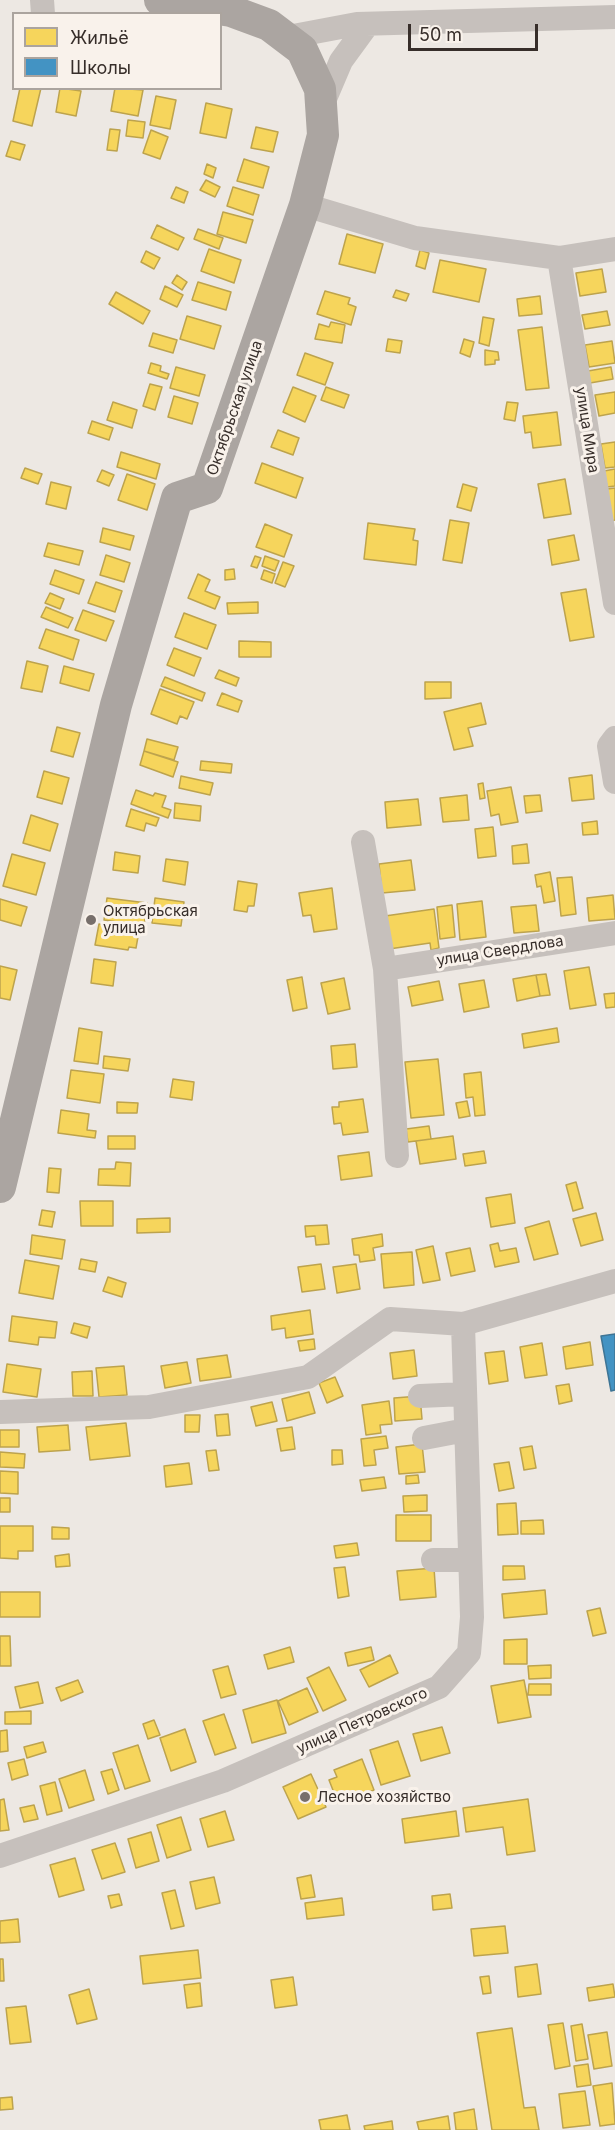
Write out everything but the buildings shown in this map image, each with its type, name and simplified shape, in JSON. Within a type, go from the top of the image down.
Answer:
[{"type":"main road","points":[[160,0],[231,11],[269,25],[288,37]]},
{"type":"main road","name":"Октябрьская улица","points":[[0,1187],[116,705],[177,498],[207,488],[305,205],[323,135],[320,89],[302,50],[288,37]]},
{"type":"street","points":[[288,37],[368,24],[615,17]]},
{"type":"street","points":[[321,108],[341,61],[368,24]]},
{"type":"street","points":[[305,205],[415,238],[559,258],[615,249]]},
{"type":"street","name":"улица Мира","points":[[559,258],[615,603]]},
{"type":"street","points":[[613,743],[615,782]]},
{"type":"street","points":[[363,842],[385,969],[397,1156]]},
{"type":"street","name":"улица Свердлова","points":[[385,969],[615,933]]},
{"type":"street","points":[[0,1412],[149,1407],[308,1377],[390,1319],[463,1324],[615,1281]]},
{"type":"street","name":"улица Петровского","points":[[0,1856],[223,1782],[438,1687],[469,1653],[470,1560],[463,1324]]},
{"type":"street","points":[[420,1396],[465,1394]]},
{"type":"street","points":[[424,1438],[466,1430]]},
{"type":"street","points":[[433,1560],[470,1560]]},
{"type":"place","name":"Октябрьская улица","points":[[91,920]]},
{"type":"place","name":"Лесное хозяйство","points":[[305,1797]]}]
